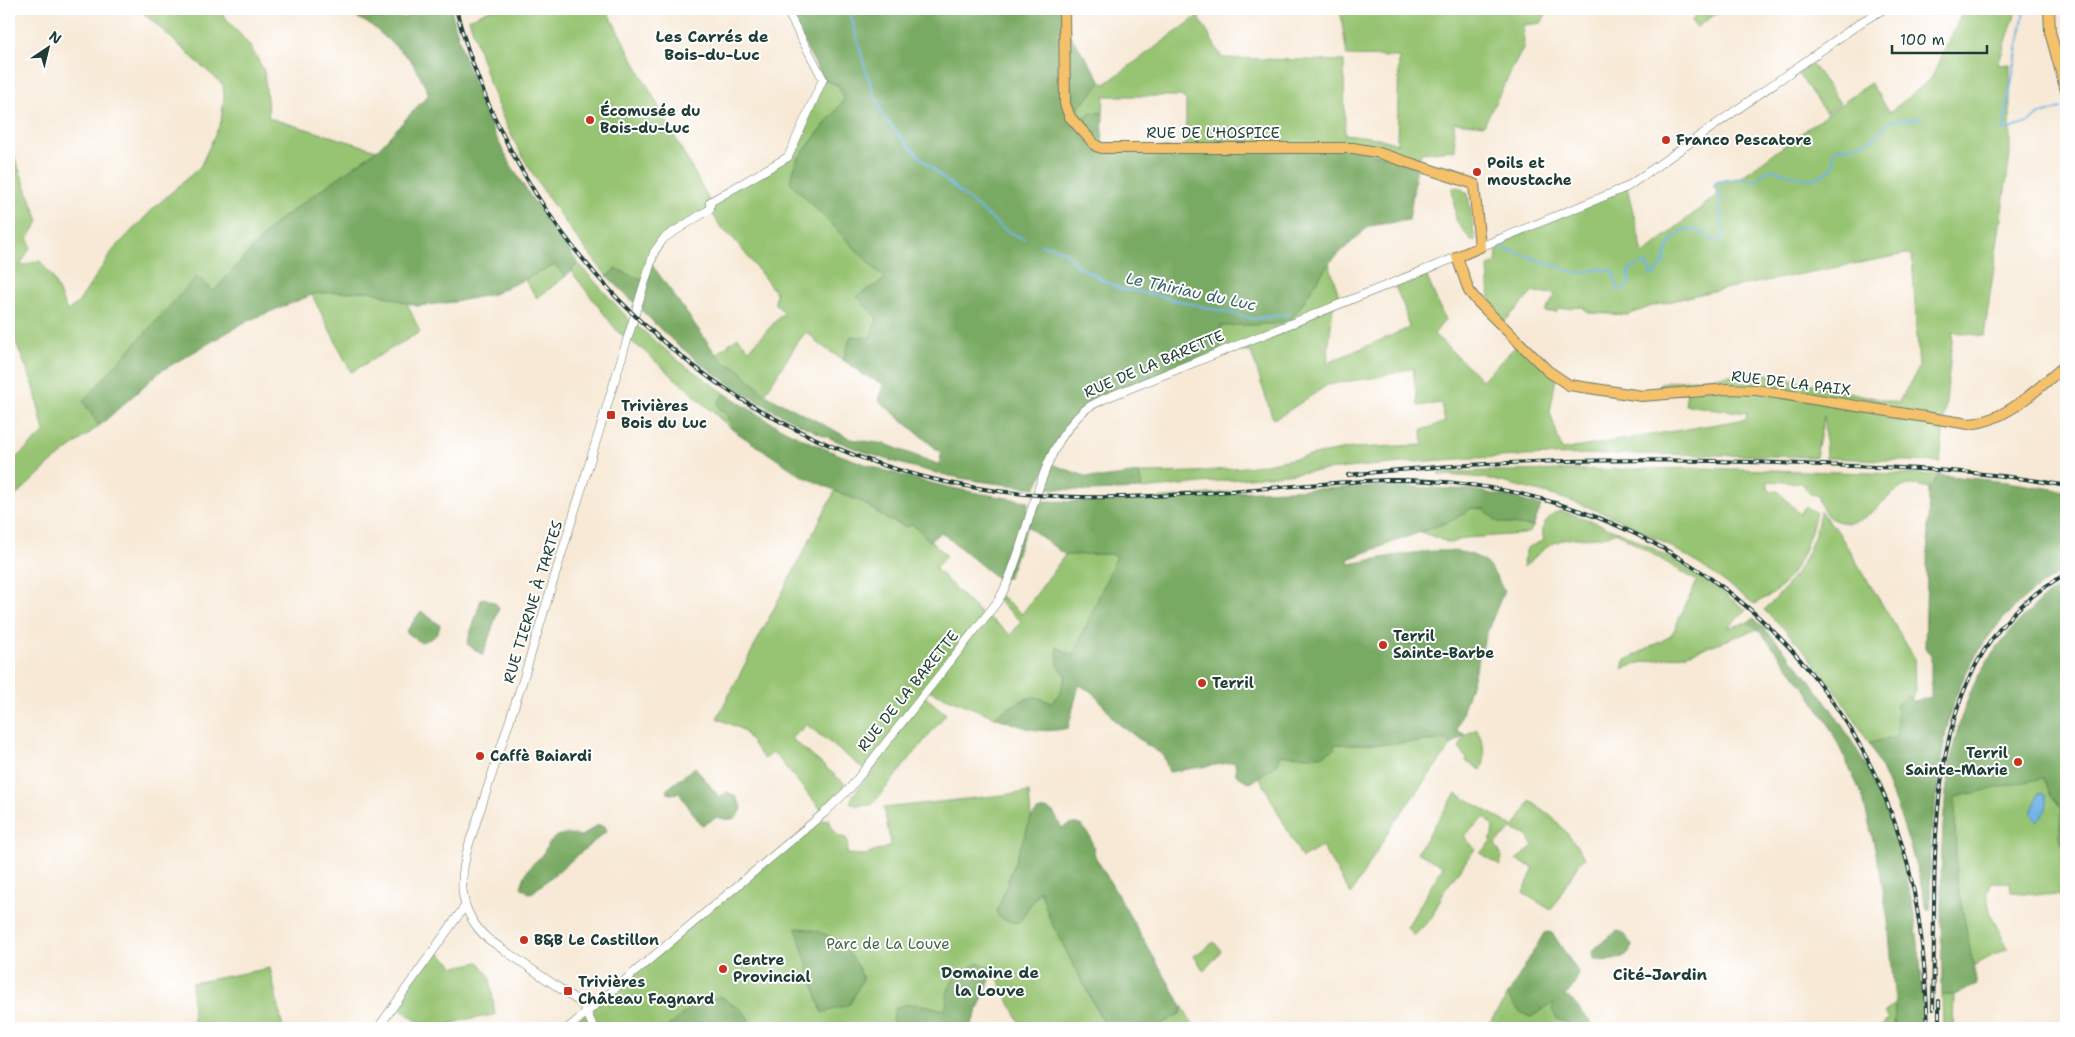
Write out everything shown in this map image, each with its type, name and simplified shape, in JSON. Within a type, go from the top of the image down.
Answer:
[{"type":"main road","name":"RUE DE L'HOSPICE","points":[[1064,9],[1065,104],[1070,117],[1096,146],[1102,148],[1186,149],[1353,148],[1376,152],[1474,184],[1480,247]]},
{"type":"main road","points":[[2049,9],[2050,32],[2066,91]]},
{"type":"main road","name":"RUE DE LA BARETTE","points":[[1458,257],[1480,247]]},
{"type":"main road","name":"RUE DE LA PAIX","points":[[1458,257],[1469,291],[1477,301],[1548,371],[1568,385],[1642,396],[1728,388],[1756,390],[1969,424],[1985,422],[2001,415],[2018,404],[2066,365]]},
{"type":"street","name":"RUE TIERNE À TARTES","points":[[465,906],[462,878],[467,851],[523,680],[650,262],[660,241],[710,209],[710,202],[788,157],[823,79],[786,9]]},
{"type":"street","name":"RUE DE LA BARETTE","points":[[1480,247],[1627,187],[1863,21],[1884,9]]},
{"type":"street","name":"RUE DE LA BARETTE","points":[[568,1028],[588,1014],[824,813],[850,788],[998,601],[1051,456],[1066,432],[1085,410],[1106,398],[1458,257]]},
{"type":"street","points":[[378,1028],[465,906],[474,924],[488,940],[578,1001],[588,1014],[594,1028]]},
{"type":"green space","points":[[139,9],[218,9],[251,47],[264,71],[269,118],[377,150],[276,222],[214,291],[197,277],[83,401],[99,426],[52,462],[9,502],[9,464],[44,433],[34,387],[9,325],[9,143],[39,221],[28,239],[31,246],[20,266],[40,261],[53,278],[67,311],[78,303],[114,249],[156,206],[200,167],[221,122],[224,97],[223,85]]},
{"type":"green space","points":[[341,9],[390,9],[405,19],[406,9],[451,9],[470,74],[486,115],[506,156],[539,209],[578,263],[565,277],[555,265],[493,294],[454,302],[417,306],[370,291],[317,293],[247,321],[161,371],[99,426],[83,401],[197,276],[214,291],[276,222],[377,150],[429,94],[411,60],[371,25]]},
{"type":"green space","points":[[492,9],[606,9],[710,202],[788,157],[823,79],[839,86],[844,100],[797,160],[790,182],[885,279],[877,319],[870,338],[851,336],[843,360],[816,342],[806,332],[765,394],[737,368],[727,364],[716,354],[738,337],[749,350],[784,312],[775,304],[776,293],[734,239],[721,228],[710,209],[664,238],[644,281],[616,269],[607,276],[537,181],[514,141],[499,108],[469,19]]},
{"type":"green space","points":[[795,9],[1064,9],[1064,26],[1102,82],[1070,117],[1082,131],[1090,112],[1103,113],[1102,148],[1353,148],[1417,166],[1409,220],[1369,226],[1329,263],[1292,319],[1275,324],[1221,326],[1221,351],[1106,398],[1077,419],[1049,463],[1085,476],[1100,478],[1139,473],[1142,489],[1089,491],[1046,488],[1048,464],[1035,488],[998,484],[937,473],[871,454],[838,442],[806,427],[745,394],[716,375],[667,336],[607,276],[616,269],[644,281],[650,262],[716,354],[727,364],[737,368],[765,394],[851,439],[885,444],[940,465],[941,453],[879,401],[883,384],[864,375],[843,360],[851,336],[870,338],[877,319],[857,296],[885,279],[790,182],[797,160],[844,100],[839,86],[823,79],[793,22]]},
{"type":"green space","points":[[1340,9],[1549,9],[1541,23],[1523,25],[1524,46],[1484,125],[1454,122],[1455,150],[1421,153],[1417,166],[1186,149],[1186,100],[1181,96],[1104,96],[1103,113],[1090,112],[1082,131],[1070,117],[1102,82],[1105,84],[1198,16],[1222,58],[1344,61],[1345,134],[1378,138],[1397,144],[1399,57],[1347,56]]},
{"type":"green space","points":[[1699,9],[1723,9],[1697,27],[1692,21]]},
{"type":"green space","points":[[1964,9],[2017,9],[1998,65],[2010,64],[2010,156],[1984,336],[1953,332],[1940,462],[1826,458],[1824,416],[1816,457],[1632,454],[1474,458],[1379,465],[1142,489],[1139,473],[1196,472],[1254,466],[1352,448],[1423,445],[1422,430],[1445,422],[1441,403],[1418,406],[1413,368],[1372,378],[1329,384],[1273,419],[1251,352],[1221,351],[1221,326],[1275,324],[1291,319],[1329,263],[1339,296],[1360,295],[1333,306],[1327,363],[1409,328],[1404,307],[1393,282],[1424,270],[1445,320],[1434,334],[1482,380],[1519,343],[1556,378],[1550,412],[1562,450],[1746,419],[1747,413],[1685,405],[1687,392],[1657,395],[1660,383],[1757,372],[1898,403],[1919,368],[1912,255],[1906,254],[1708,292],[1652,306],[1628,315],[1590,313],[1582,307],[1558,309],[1557,312],[1545,312],[1556,294],[1533,292],[1504,322],[1487,305],[1490,302],[1488,266],[1496,263],[1498,240],[1627,187],[1643,254],[1718,194],[1714,186],[1716,182],[1740,178],[1870,83],[1890,112],[1931,79]]},
{"type":"green space","points":[[1812,64],[1840,103],[1826,113],[1798,74]]},
{"type":"green space","points":[[1459,187],[1468,194],[1475,240],[1471,241],[1456,220],[1452,188]]},
{"type":"green space","points":[[578,263],[633,324],[629,337],[636,325],[680,362],[726,394],[722,396],[733,430],[643,350],[618,332],[571,271]]},
{"type":"green space","points":[[555,265],[565,277],[537,298],[524,279]]},
{"type":"green space","points":[[370,291],[407,303],[420,332],[351,372],[312,295],[318,293]]},
{"type":"green space","points":[[726,394],[786,431],[823,448],[879,469],[938,485],[1028,501],[1027,525],[1041,501],[1144,500],[1232,492],[1395,486],[1472,490],[1509,497],[1541,506],[1533,527],[1498,522],[1484,509],[1472,508],[1453,520],[1348,559],[1349,564],[1397,555],[1451,551],[1466,553],[1479,558],[1494,573],[1504,591],[1487,632],[1457,730],[1465,735],[1452,744],[1443,740],[1384,744],[1335,744],[1334,749],[1321,756],[1280,755],[1278,763],[1250,783],[1236,775],[1235,762],[1169,772],[1163,755],[1115,721],[1094,693],[1079,685],[1068,728],[1048,731],[1031,729],[995,717],[1014,704],[1032,697],[1038,697],[1052,703],[1060,693],[1066,675],[1058,665],[1057,647],[1073,655],[1117,556],[1110,554],[1065,555],[1027,526],[1008,578],[998,579],[941,532],[930,541],[912,524],[907,527],[887,519],[862,502],[802,476],[733,430],[728,417],[719,408],[718,403],[722,396]]},
{"type":"green space","points":[[1701,468],[1939,475],[1929,488],[1912,485],[1903,487],[1864,518],[1847,523],[1836,521],[1829,517],[1818,500],[1818,495],[1810,494],[1802,483],[1768,481],[1768,488],[1771,492],[1778,491],[1800,514],[1805,507],[1816,512],[1811,532],[1794,571],[1778,590],[1754,604],[1673,548],[1618,519],[1558,497],[1506,483],[1476,477],[1439,475],[1438,472]]},
{"type":"green space","points":[[1939,475],[2007,482],[2066,491],[2066,570],[2047,581],[2013,608],[1985,642],[1963,679],[1955,699],[1942,752],[1930,853],[1930,910],[1927,910],[1903,825],[1888,784],[1869,743],[1897,737],[1897,704],[1908,695],[1914,701],[1931,697],[1931,656],[1925,649],[1929,488]]},
{"type":"green space","points":[[835,491],[862,502],[887,519],[906,527],[912,523],[947,556],[935,568],[985,618],[987,616],[1011,635],[1021,621],[998,601],[1001,596],[1022,614],[1065,555],[1110,554],[1118,556],[1073,656],[1057,647],[1058,665],[1066,675],[1060,693],[1052,703],[1036,697],[995,717],[928,690],[924,696],[946,714],[872,805],[855,805],[850,802],[853,795],[869,775],[865,770],[807,725],[791,738],[850,788],[824,813],[773,752],[764,759],[743,730],[717,718]]},
{"type":"green space","points":[[1472,508],[1484,509],[1498,522],[1533,527],[1530,532],[1523,534],[1465,538],[1450,543],[1421,532],[1453,520]]},
{"type":"green space","points":[[1561,511],[1613,529],[1659,551],[1702,578],[1746,610],[1728,628],[1748,622],[1758,629],[1688,654],[1640,663],[1622,669],[1624,661],[1671,636],[1697,581],[1616,532],[1609,535],[1559,541],[1545,549],[1524,567],[1523,562],[1527,548],[1544,540],[1543,530],[1546,521]]},
{"type":"green space","points":[[1820,511],[1837,530],[1914,657],[1915,692],[1911,699],[1908,695],[1897,704],[1897,737],[1869,743],[1822,672],[1764,610],[1784,589],[1801,565],[1813,539]]},
{"type":"green space","points":[[2066,583],[2066,849],[2060,835],[2062,808],[2051,795],[2043,778],[1955,797],[1956,876],[1977,985],[1954,995],[1942,995],[1941,886],[1944,809],[1956,737],[1970,693],[1992,654],[2019,621],[2045,597]]},
{"type":"green space","points":[[484,598],[495,603],[499,608],[483,655],[467,644],[481,599]]},
{"type":"green space","points":[[421,611],[440,625],[438,632],[433,637],[420,642],[406,632]]},
{"type":"green space","points":[[1754,618],[1796,664],[1831,709],[1860,756],[1884,805],[1901,855],[1913,909],[1920,966],[1923,1028],[1894,1028],[1895,1003],[1888,921],[1879,865],[1862,795],[1829,725],[1806,689],[1758,629],[1748,622]]},
{"type":"green space","points":[[1477,729],[1483,744],[1484,760],[1481,770],[1466,761],[1467,759],[1459,748],[1465,735]]},
{"type":"green space","points":[[1443,740],[1452,744],[1393,824],[1351,894],[1322,847],[1302,858],[1259,776],[1278,763],[1280,755],[1307,756],[1335,744],[1384,744]]},
{"type":"green space","points":[[695,767],[719,797],[728,792],[737,798],[742,808],[735,818],[725,819],[717,817],[702,826],[679,793],[669,794],[666,790]]},
{"type":"green space","points":[[2043,777],[2051,795],[2062,808],[2060,835],[2066,849],[2066,894],[2062,896],[2011,892],[2010,882],[1992,882],[1988,898],[1989,906],[2008,948],[1973,966],[1956,876],[1955,797]]},
{"type":"green space","name":"Parc de La Louve","points":[[1029,792],[1031,818],[997,913],[999,917],[1015,923],[1020,921],[1040,889],[1051,922],[1105,1026],[1103,1028],[1022,1028],[994,970],[970,1028],[568,1028],[813,823],[829,819],[836,834],[846,838],[848,841],[847,854],[865,855],[891,846],[884,808]]},
{"type":"green space","points":[[1456,793],[1514,827],[1530,801],[1554,819],[1567,833],[1585,858],[1578,865],[1551,910],[1523,893],[1534,868],[1516,860],[1533,846],[1528,836],[1512,829],[1495,844],[1502,857],[1500,866],[1480,853],[1492,841],[1490,838],[1493,826],[1485,817],[1464,836],[1475,849],[1444,891],[1432,917],[1414,936],[1407,927],[1443,866],[1417,852]]},
{"type":"green space","points":[[1046,809],[1053,812],[1062,828],[1070,824],[1076,824],[1086,830],[1092,842],[1095,856],[1182,1006],[1181,1013],[1154,1028],[1107,1028],[1051,922],[1040,890],[1020,921],[1015,923],[999,917],[997,913],[998,908],[1031,818],[1037,811]]},
{"type":"green space","points":[[598,825],[605,826],[607,831],[533,892],[529,893],[521,887],[528,869],[542,856],[550,841],[566,834],[581,836]]},
{"type":"green space","points":[[796,928],[808,929],[829,936],[846,949],[853,958],[863,979],[850,1004],[822,1013]]},
{"type":"green space","points":[[1617,931],[1624,933],[1632,946],[1630,951],[1616,960],[1603,961],[1593,958],[1592,951]]},
{"type":"green space","points":[[1549,932],[1553,934],[1578,972],[1574,986],[1564,996],[1569,997],[1597,1028],[1564,1028],[1570,1023],[1558,1020],[1552,1010],[1554,1003],[1531,1017],[1527,1016],[1514,1006],[1508,995],[1544,933]]},
{"type":"green space","points":[[1214,942],[1221,951],[1204,971],[1194,956]]},
{"type":"green space","points":[[435,949],[455,967],[479,962],[490,977],[495,1015],[462,1020],[441,1028],[424,1028],[394,1005]]},
{"type":"green space","points":[[979,963],[994,969],[970,1028],[884,1028],[892,1024],[895,1008],[919,1004],[944,1010],[948,991],[953,981],[960,974]]},
{"type":"green space","points":[[270,968],[283,1028],[142,1028],[193,1022],[192,983]]},
{"type":"green space","points":[[1508,995],[1519,1011],[1531,1017],[1554,1002],[1571,1023],[1564,1028],[1486,1028]]},
{"type":"green space","points":[[1942,995],[1954,995],[1953,1028],[1943,1028]]},
{"type":"green space","points":[[720,996],[744,1012],[754,1028],[666,1028],[687,1010]]},
{"type":"green space","points":[[1895,1003],[1894,1028],[1879,1028],[1889,1019],[1884,1013]]},
{"type":"green space","points":[[1182,1006],[1195,1028],[1154,1028],[1181,1013]]},
{"type":"water","points":[[2039,793],[2044,794],[2047,805],[2043,814],[2036,820],[2031,813]]},
{"type":"waterway","points":[[2024,11],[2003,131],[2028,123],[2038,115],[2061,108]]},
{"type":"waterway","name":"Le Thiriau du Luc","points":[[850,13],[866,71],[883,116],[908,145],[937,173],[1005,230],[1024,239]]},
{"type":"waterway","name":"Le Thiriau du Luc","points":[[1500,247],[1577,273],[1602,269],[1614,272],[1617,290],[1622,290],[1630,284],[1628,271],[1640,264],[1647,264],[1651,275],[1654,275],[1664,262],[1666,251],[1673,239],[1683,230],[1689,229],[1702,232],[1714,241],[1720,241],[1724,235],[1719,207],[1721,199],[1714,186],[1716,182],[1740,178],[1754,181],[1761,177],[1764,172],[1772,170],[1805,179],[1814,178],[1823,175],[1833,167],[1834,151],[1838,147],[1846,148],[1873,139],[1890,121],[1922,118]]},
{"type":"waterway","name":"Le Thiriau du Luc","points":[[1041,245],[1066,252],[1076,265],[1120,289],[1146,293],[1254,319],[1289,314]]},
{"type":"railway","points":[[456,9],[489,105],[535,193],[594,273],[664,342],[743,400],[830,445],[925,477],[1025,494],[1070,497],[1160,496],[1386,480],[1473,485],[1557,503],[1636,534],[1708,576],[1772,629],[1826,693],[1871,766],[1903,848],[1914,892],[1924,960],[1928,1028]]},
{"type":"railway","points":[[1348,475],[1466,465],[1644,460],[1883,467],[2006,476],[2066,486]]},
{"type":"railway","points":[[1933,1009],[1936,828],[1943,767],[1957,710],[1981,657],[2016,611],[2066,574]]},
{"type":"railway","points":[[1939,1001],[1939,1028]]},
{"type":"place","name":"Écomusée du Bois-du-Luc","points":[[590,120]]},
{"type":"place","name":"Franco Pescatore","points":[[1666,140]]},
{"type":"place","name":"Poils et moustache","points":[[1477,172]]},
{"type":"place","name":"Trivières Bois du Luc","points":[[611,415]]},
{"type":"place","name":"Terril Sainte-Barbe","points":[[1383,645]]},
{"type":"place","name":"Terril","points":[[1202,683]]},
{"type":"place","name":"Caffè Baiardi","points":[[480,756]]},
{"type":"place","name":"Terril Sainte-Marie","points":[[2018,762]]},
{"type":"place","name":"B&B Le Castillon","points":[[524,940]]},
{"type":"place","name":"Centre Provincial","points":[[723,969]]},
{"type":"place","name":"Trivières Château Fagnard","points":[[568,991]]},
{"type":"district","name":"Les Carrés de Bois-du-Luc","points":[[712,45]]},
{"type":"district","name":"Cité-Jardin","points":[[1660,974]]},
{"type":"district","name":"Domaine de la Louve","points":[[990,981]]}]
